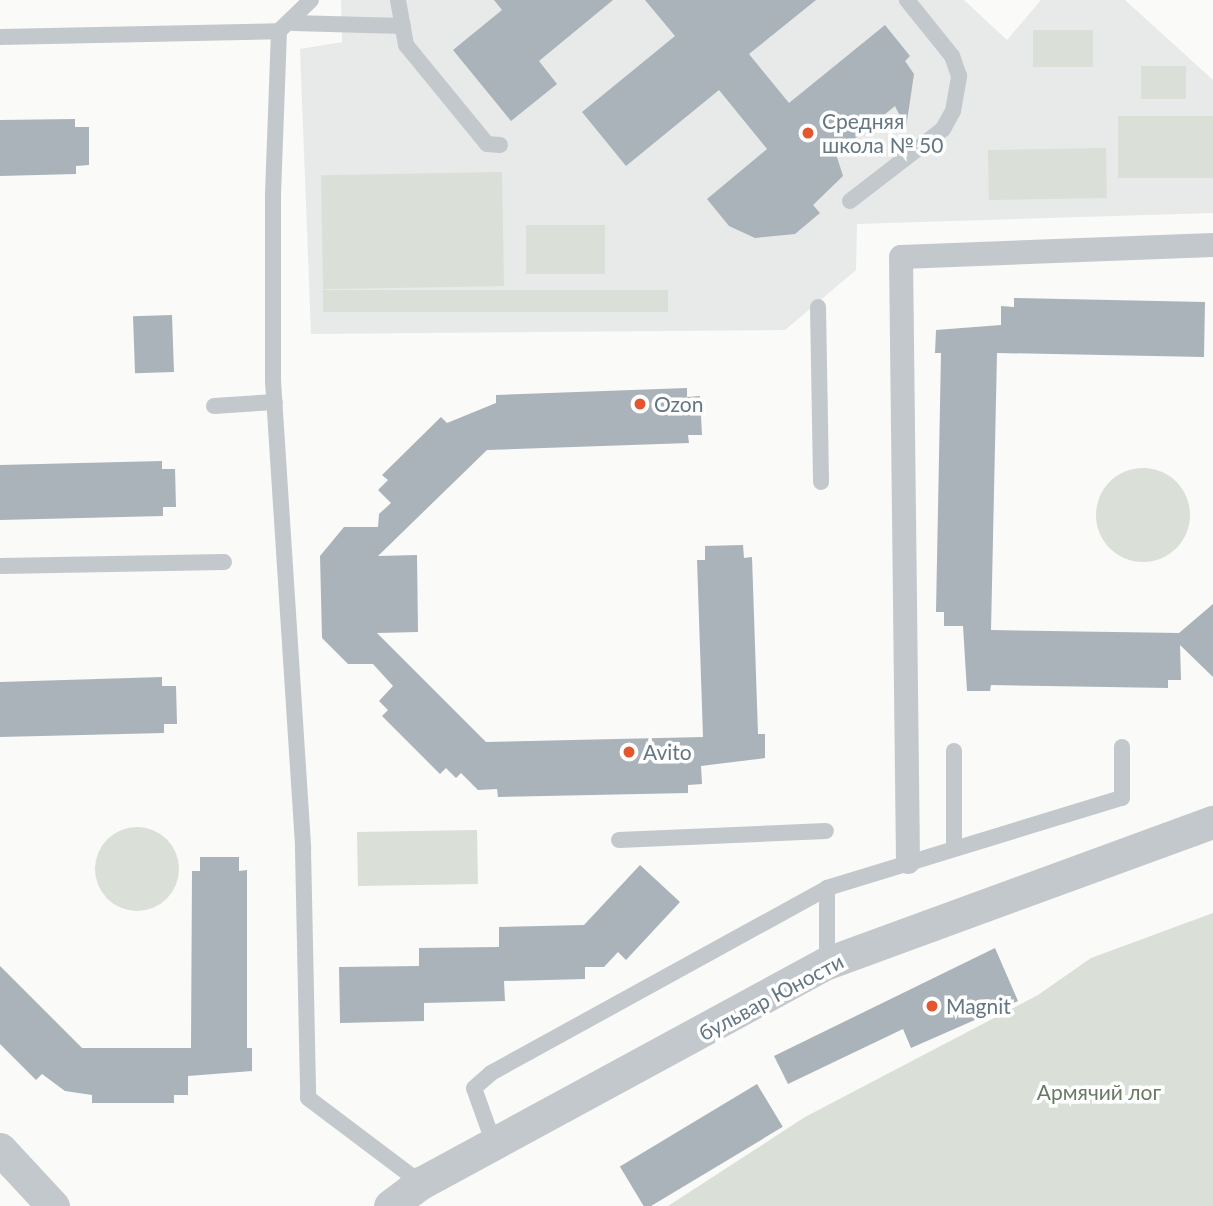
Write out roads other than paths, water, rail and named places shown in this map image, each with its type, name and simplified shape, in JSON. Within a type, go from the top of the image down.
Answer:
[{"type":"street","points":[[908,862],[901,257],[1213,245]]},
{"type":"street","name":"бульвар Юности","points":[[390,1206],[421,1183],[827,963],[1213,822]]},
{"type":"street","points":[[0,1149],[53,1206]]},
{"type":"lane","points":[[311,0],[286,27],[275,402],[303,849],[308,1098],[421,1183]]},
{"type":"lane","points":[[398,0],[403,26],[414,55],[487,144],[500,145]]},
{"type":"lane","points":[[850,201],[943,129],[954,111],[959,76],[952,56],[907,0]]},
{"type":"lane","points":[[0,37],[286,27],[403,26]]},
{"type":"lane","points":[[818,307],[821,482]]},
{"type":"lane","points":[[214,406],[275,402]]},
{"type":"lane","points":[[0,566],[224,562]]},
{"type":"lane","points":[[494,1144],[474,1088],[491,1073],[827,888],[954,847],[1122,798],[1122,747]]},
{"type":"lane","points":[[954,751],[954,847]]},
{"type":"lane","points":[[619,840],[826,831]]},
{"type":"lane","points":[[827,888],[827,963]]},
{"type":"place","name":"Средняя школа № 50","points":[[808,133]]},
{"type":"place","name":"Ozon","points":[[640,404]]},
{"type":"place","name":"Avito","points":[[629,752]]},
{"type":"place","name":"Magnit","points":[[932,1006]]},
{"type":"park label","name":"Армячий лог","points":[[1099,1092]]}]
